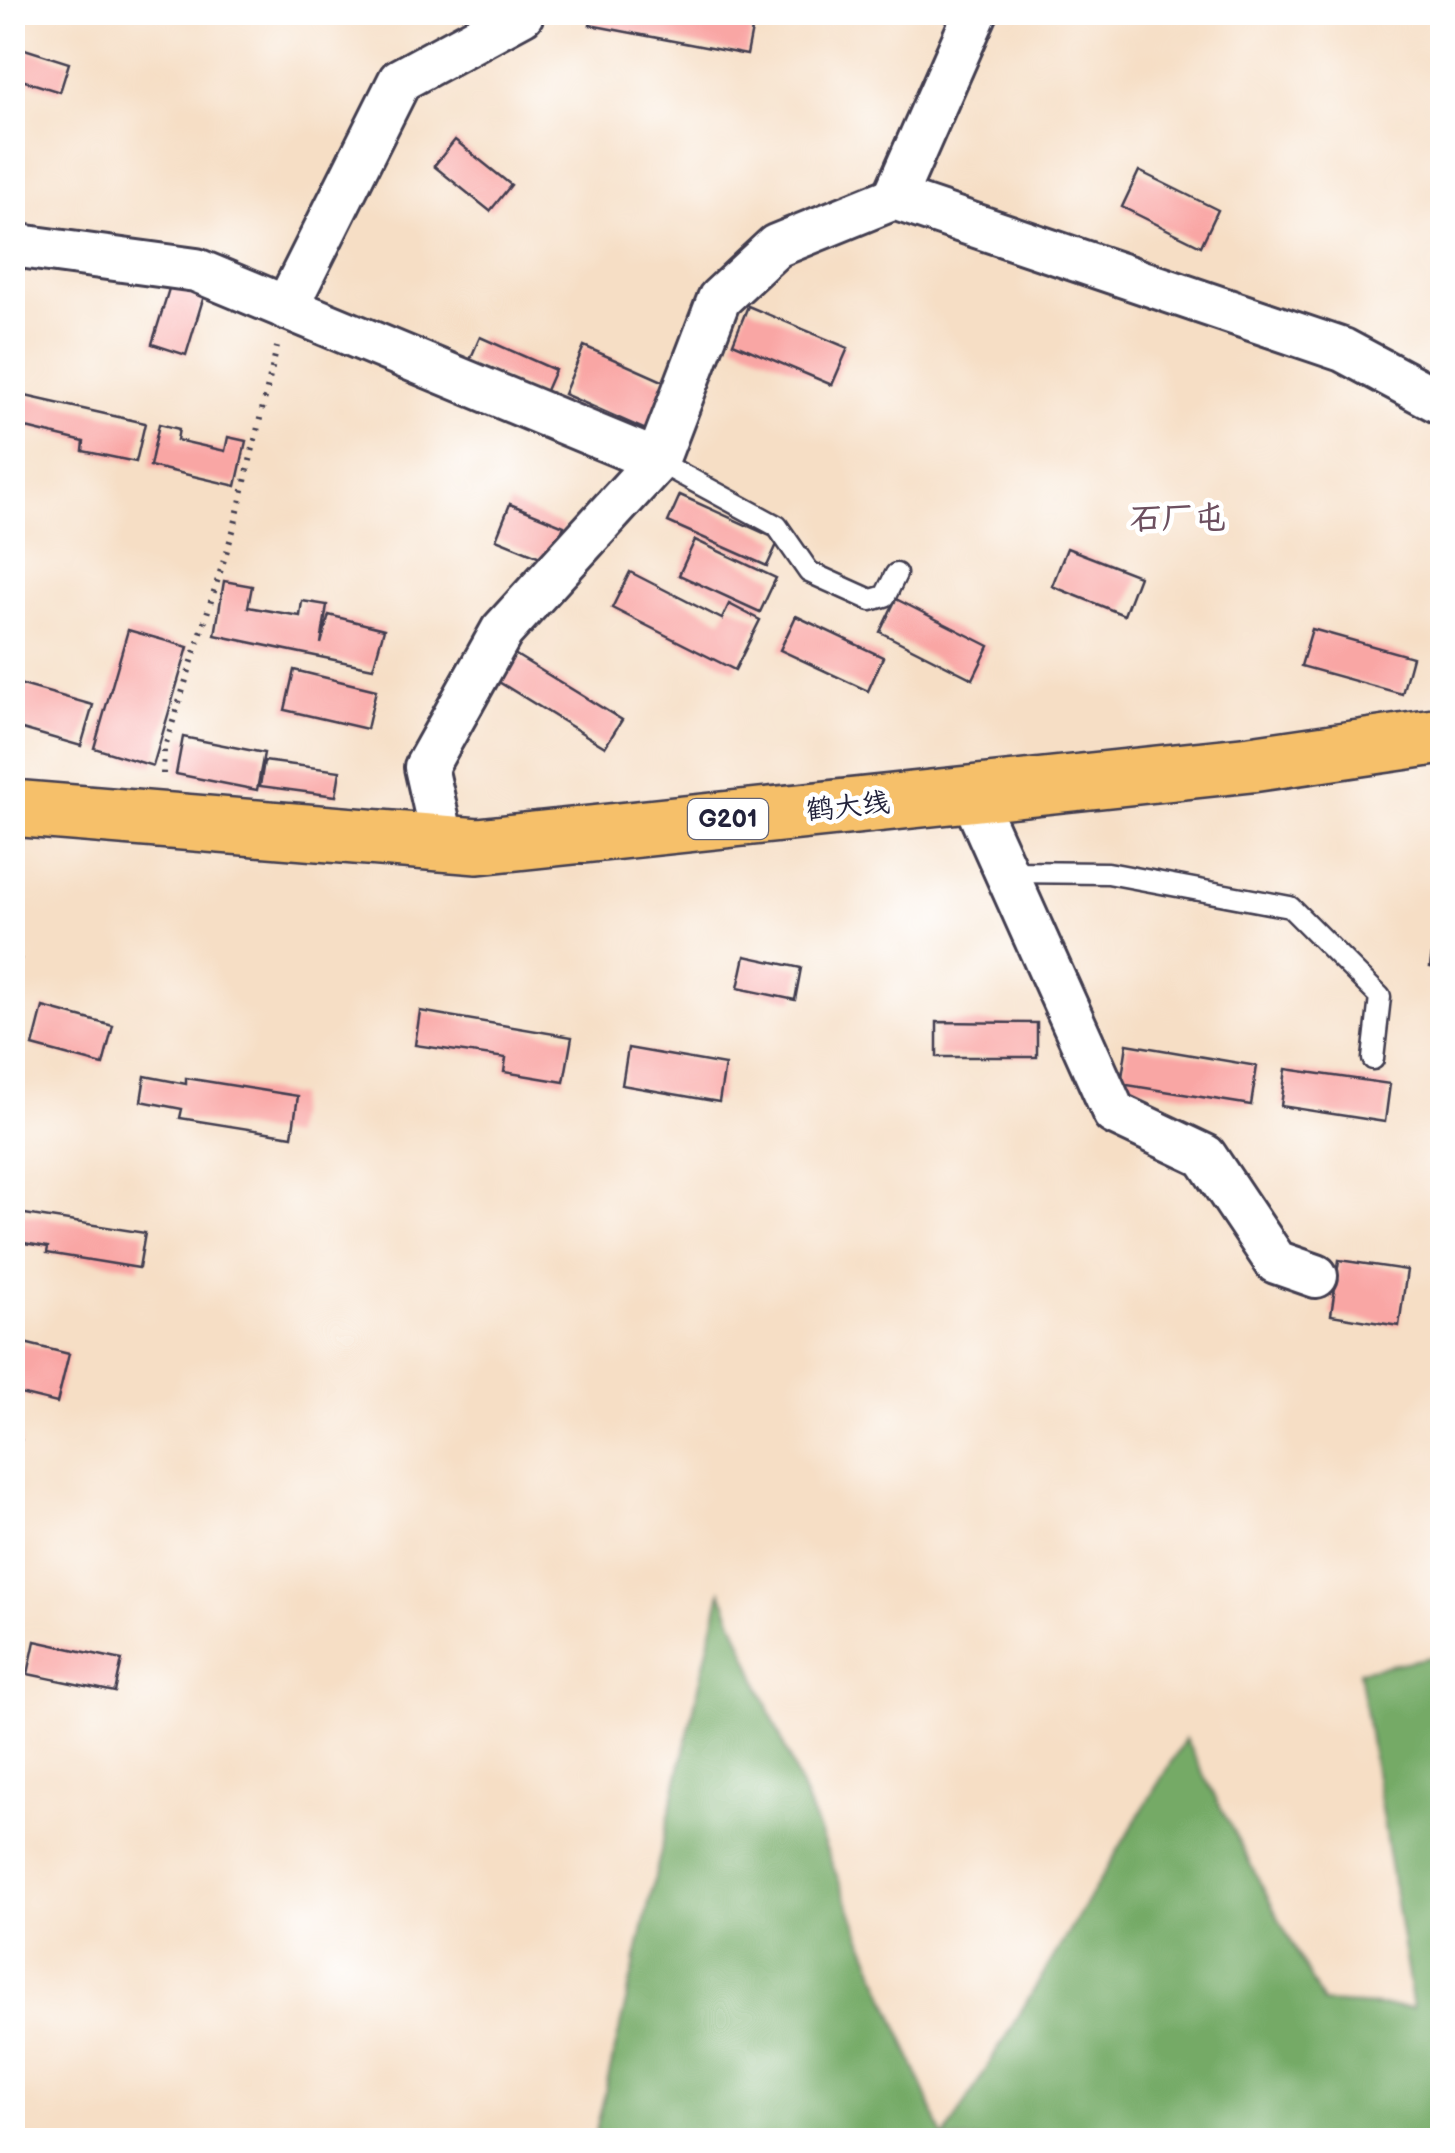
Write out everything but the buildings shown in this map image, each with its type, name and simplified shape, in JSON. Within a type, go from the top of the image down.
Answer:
[{"type":"highway","name":"鹤大线","points":[[12,808],[478,846],[1251,764],[1442,736]]},
{"type":"street","points":[[894,198],[976,12]]},
{"type":"street","points":[[286,308],[400,80],[522,14]]},
{"type":"street","points":[[443,843],[426,766],[502,631],[657,462],[719,299],[776,246],[894,198],[1344,350],[1442,403]]},
{"type":"street","points":[[12,245],[196,270],[657,462]]},
{"type":"street","points":[[971,794],[1114,1113],[1205,1156],[1276,1262],[1316,1276]]},
{"type":"lane","points":[[657,462],[778,526],[809,572],[871,600],[885,596],[896,574]]},
{"type":"lane","points":[[1006,872],[1108,873],[1290,907],[1380,997],[1373,1059]]},
{"type":"path","points":[[161,820],[164,750],[234,528],[286,308]]},
{"type":"green space","points":[[721,1591],[944,2139],[1185,1739],[1323,2003],[1413,2008],[1359,1671],[1442,1655],[1442,2140],[594,2140]]},
{"type":"district","name":"石厂屯","points":[[1178,519]]}]
